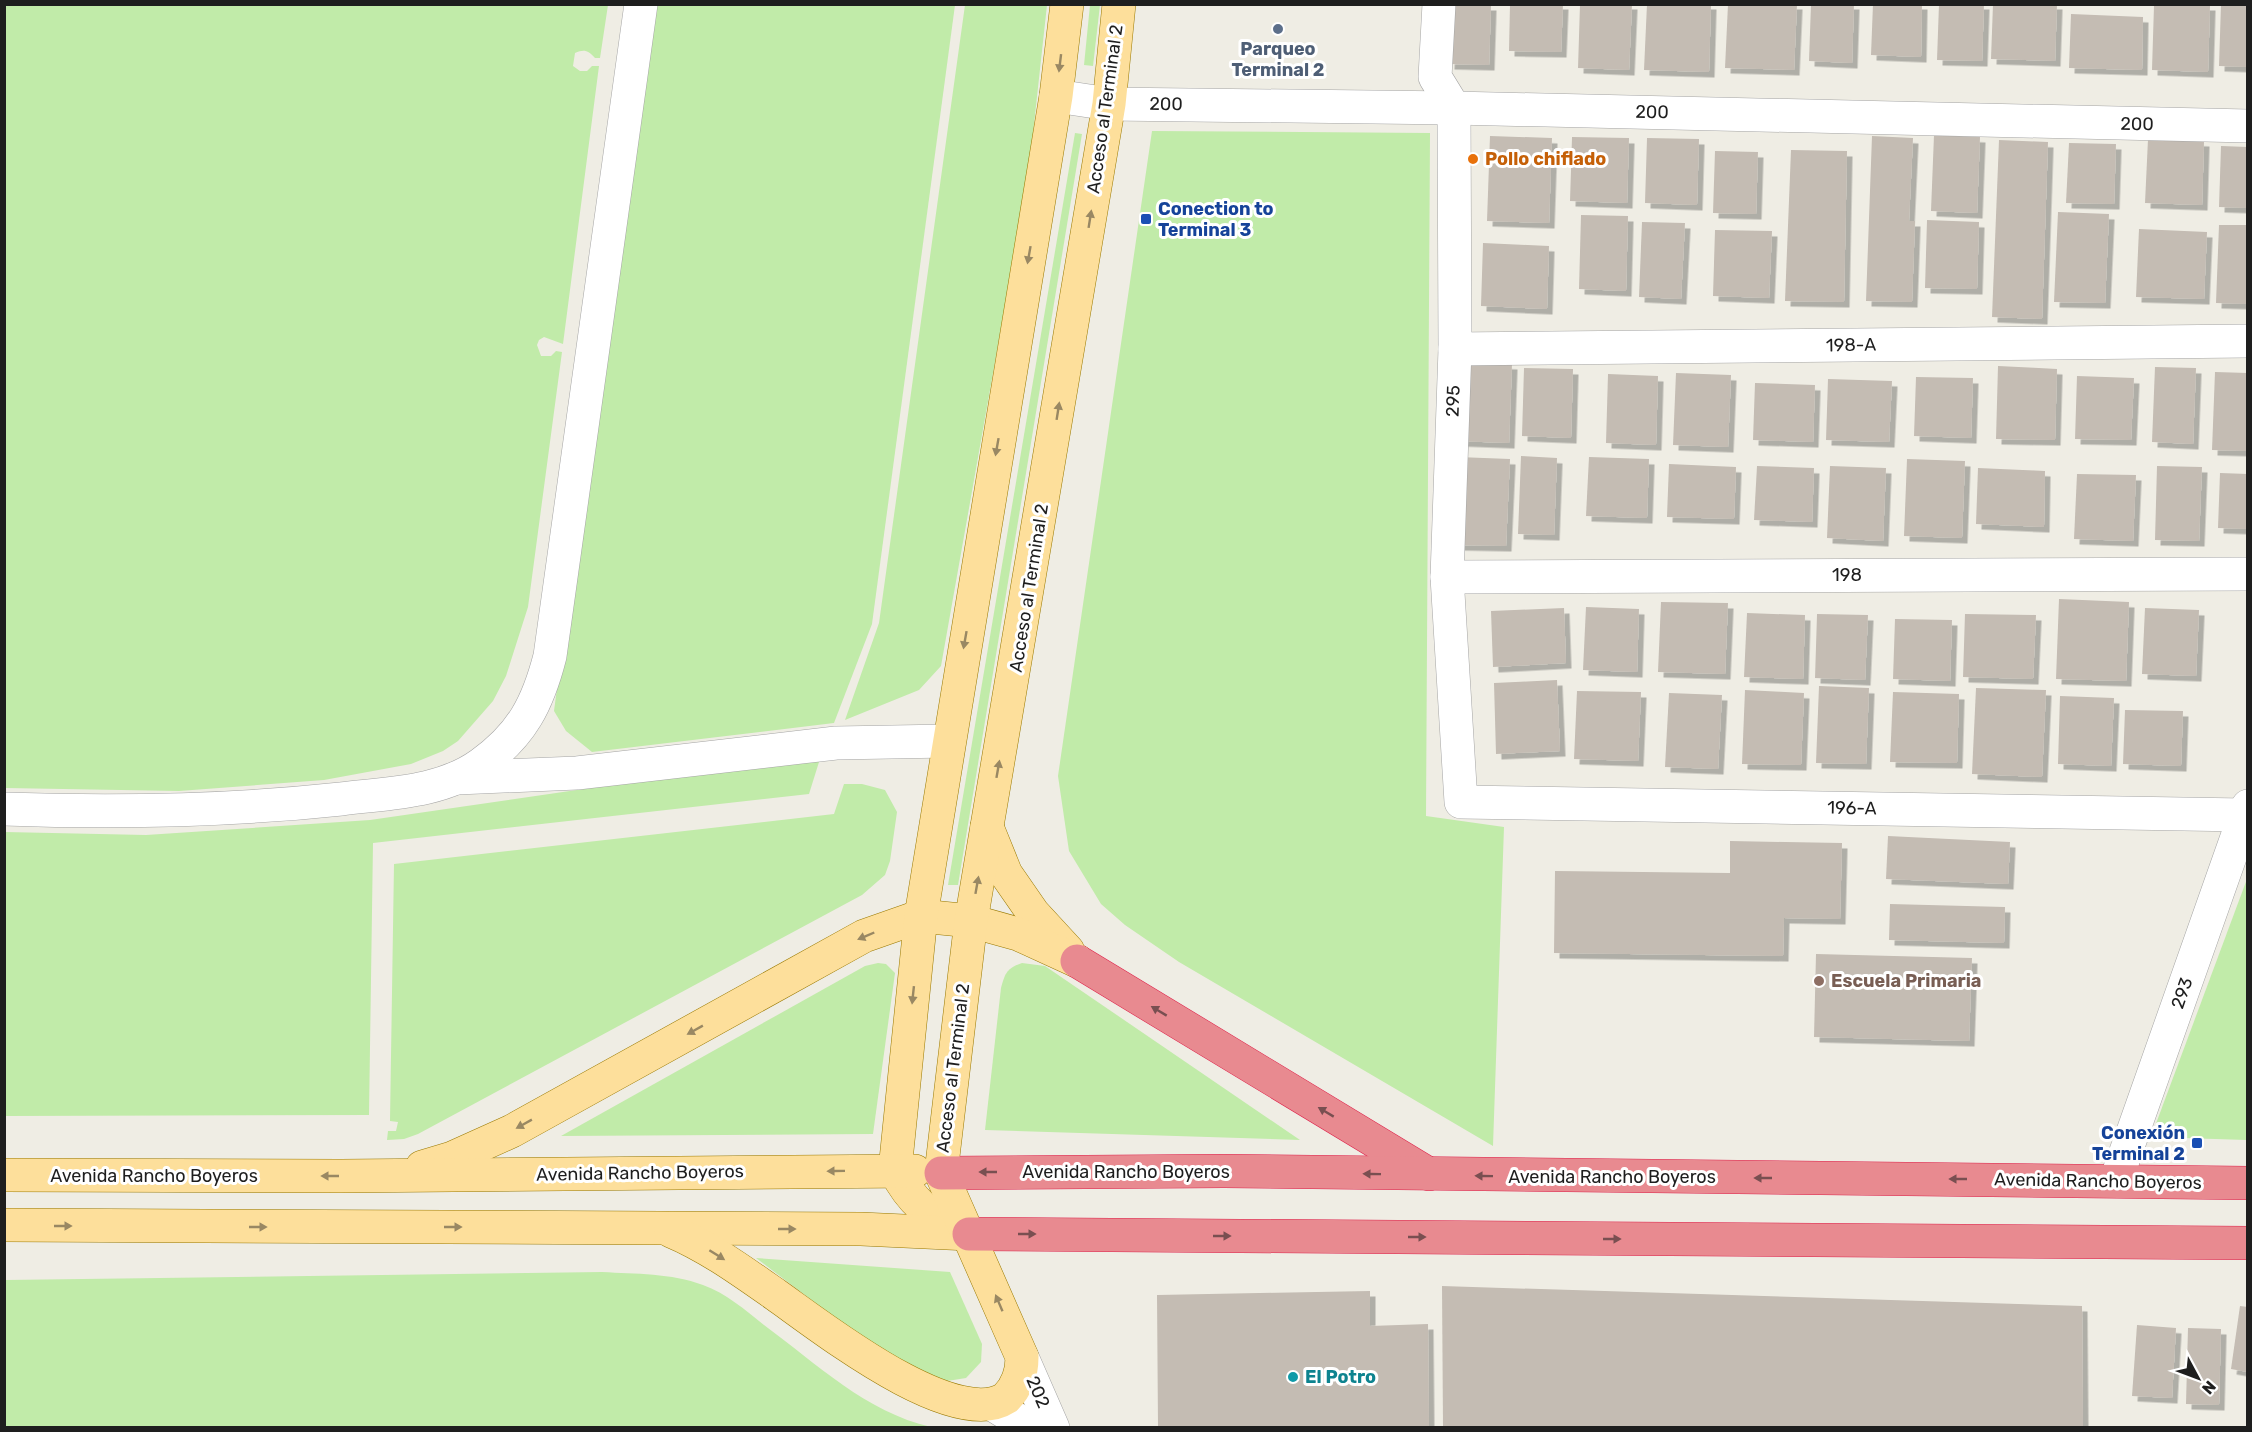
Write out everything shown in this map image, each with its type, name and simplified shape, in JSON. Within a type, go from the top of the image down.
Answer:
[{"type":"highway","points":[[1077,961],[1430,1175]]},
{"type":"highway","name":"Avenida Rancho Boyeros","points":[[941,1173],[1224,1171],[2247,1183]]},
{"type":"highway","points":[[969,1234],[2247,1243]]},
{"type":"main road","points":[[969,1234],[937,1220],[913,1201],[894,1170],[921,916],[1056,96],[1067,4]]},
{"type":"main road","name":"Acceso al Terminal 2","points":[[941,1173],[971,921],[1109,104],[1119,4]]},
{"type":"main road","points":[[987,827],[1006,874],[1033,913],[1077,961]]},
{"type":"main road","points":[[389,1176],[452,1158],[512,1131],[864,936],[921,916],[971,921],[1018,934],[1077,961]]},
{"type":"main road","name":"Avenida Rancho Boyeros","points":[[4,1175],[389,1176],[894,1170],[941,1173]]},
{"type":"main road","points":[[666,1228],[725,1260],[908,1389],[959,1408],[981,1409],[995,1406],[1008,1396],[1017,1382],[1022,1357],[941,1173]]},
{"type":"main road","points":[[4,1225],[861,1229],[969,1234]]},
{"type":"street","points":[[456,778],[481,765],[525,723],[541,691],[550,656],[641,4]]},
{"type":"street","points":[[1439,4],[1435,77],[1454,108]]},
{"type":"street","name":"200","points":[[1056,96],[1109,104],[1454,108],[2247,126]]},
{"type":"street","name":"295","points":[[1454,108],[1455,349],[1447,577],[1461,802]]},
{"type":"street","name":"198-A","points":[[1455,349],[2247,341]]},
{"type":"street","name":"198","points":[[1447,577],[2247,574]]},
{"type":"street","points":[[4,809],[147,812],[278,806],[408,791],[456,778],[577,772],[836,743],[948,741]]},
{"type":"street","name":"196-A","points":[[1461,802],[2246,811]]},
{"type":"street","name":"293","points":[[2116,1180],[2246,811]]},
{"type":"street","name":"202","points":[[1022,1357],[1053,1428]]},
{"type":"street","points":[[995,1406],[1031,1428]]},
{"type":"green space","points":[[5,4],[608,5],[600,58],[595,58],[586,51],[578,52],[575,53],[573,66],[580,71],[587,71],[592,66],[599,66],[563,344],[544,337],[537,345],[541,356],[551,356],[556,351],[562,352],[528,607],[506,676],[493,701],[458,741],[443,751],[411,764],[324,780],[179,791],[5,788]]},
{"type":"green space","points":[[647,5],[955,5],[872,624],[834,723],[592,752],[566,731],[554,711]]},
{"type":"green space","points":[[965,5],[1047,5],[1029,170],[941,666],[919,690],[845,720],[879,623]]},
{"type":"green space","points":[[1090,5],[1100,5],[1093,66],[1084,65]]},
{"type":"green space","points":[[1152,131],[1430,133],[1426,816],[1504,827],[1493,1146],[1179,962],[1125,925],[1101,904],[1069,851],[1058,776]]},
{"type":"green space","points":[[1075,133],[1082,134],[958,885],[948,885]]},
{"type":"green space","points":[[797,758],[819,762],[809,794],[373,843],[369,1115],[5,1116],[5,832],[146,835],[370,820]]},
{"type":"green space","points":[[844,784],[862,784],[885,790],[897,812],[890,861],[885,875],[862,895],[418,1134],[404,1139],[387,1140],[388,1131],[396,1131],[398,1122],[390,1121],[394,864],[834,814]]},
{"type":"green space","points":[[2247,879],[2247,1140],[2151,1137]]},
{"type":"green space","points":[[1022,963],[1045,966],[1300,1140],[985,1130],[1001,988],[1007,972]]},
{"type":"green space","points":[[886,964],[895,973],[873,1134],[561,1136],[865,966]]},
{"type":"green space","points":[[756,1258],[950,1272],[982,1344],[981,1362],[966,1378],[941,1382],[875,1348]]},
{"type":"green space","points":[[602,1272],[666,1276],[711,1288],[735,1302],[843,1385],[885,1410],[931,1427],[5,1427],[5,1280]]},
{"type":"building","points":[[1510,4],[1563,4],[1561,52],[1509,51]]},
{"type":"building","points":[[1580,4],[1632,4],[1629,70],[1578,68]]},
{"type":"building","points":[[1647,4],[1711,4],[1709,72],[1644,70]]},
{"type":"building","points":[[1728,4],[1797,4],[1794,70],[1725,68]]},
{"type":"building","points":[[1811,4],[1854,4],[1852,63],[1809,61]]},
{"type":"building","points":[[1873,4],[1922,4],[1921,57],[1871,55]]},
{"type":"building","points":[[1939,4],[1984,4],[1982,61],[1937,60]]},
{"type":"building","points":[[1993,4],[2057,4],[2055,61],[1991,59]]},
{"type":"building","points":[[2221,4],[2248,4],[2248,67],[2219,66]]},
{"type":"building","points":[[1452,5],[1491,5],[1489,65],[1449,64]]},
{"type":"building","points":[[2154,5],[2210,5],[2208,72],[2152,70]]},
{"type":"building","points":[[2071,14],[2143,17],[2142,70],[2069,68]]},
{"type":"building","points":[[1934,135],[1980,137],[1977,213],[1931,211]]},
{"type":"building","points":[[1490,136],[1552,138],[1549,223],[1487,221]]},
{"type":"building","points":[[1872,136],[1913,138],[1909,221],[1915,221],[1912,302],[1866,301]]},
{"type":"building","points":[[1572,137],[1629,138],[1627,203],[1570,201]]},
{"type":"building","points":[[1647,138],[1699,139],[1697,205],[1645,203]]},
{"type":"building","points":[[2148,139],[2204,141],[2202,205],[2145,203]]},
{"type":"building","points":[[1999,140],[2048,142],[2042,319],[1992,317]]},
{"type":"building","points":[[2069,143],[2116,144],[2114,204],[2066,203]]},
{"type":"building","points":[[2221,146],[2248,147],[2248,208],[2219,207]]},
{"type":"building","points":[[1791,150],[1847,151],[1844,302],[1785,301]]},
{"type":"building","points":[[1715,151],[1758,152],[1756,214],[1713,213]]},
{"type":"building","points":[[2058,212],[2109,214],[2105,303],[2054,302]]},
{"type":"building","points":[[1581,215],[1628,216],[1626,291],[1579,289]]},
{"type":"building","points":[[1927,220],[1979,222],[1977,289],[1925,288]]},
{"type":"building","points":[[1642,222],[1685,223],[1681,299],[1639,297]]},
{"type":"building","points":[[2219,225],[2248,225],[2248,304],[2216,303]]},
{"type":"building","points":[[2139,229],[2207,232],[2204,299],[2136,297]]},
{"type":"building","points":[[1715,230],[1772,231],[1769,298],[1713,296]]},
{"type":"building","points":[[1483,243],[1549,246],[1547,309],[1481,306]]},
{"type":"building","points":[[1460,362],[1512,364],[1509,443],[1456,441]]},
{"type":"building","points":[[1998,366],[2057,369],[2055,440],[1996,439]]},
{"type":"building","points":[[2155,367],[2196,368],[2193,444],[2152,442]]},
{"type":"building","points":[[1524,368],[1573,369],[1571,438],[1522,436]]},
{"type":"building","points":[[2215,372],[2248,373],[2248,451],[2212,450]]},
{"type":"building","points":[[1676,373],[1731,375],[1728,447],[1673,445]]},
{"type":"building","points":[[1608,374],[1658,376],[1656,445],[1606,443]]},
{"type":"building","points":[[2077,376],[2134,378],[2131,440],[2075,439]]},
{"type":"building","points":[[1916,377],[1973,378],[1971,438],[1914,436]]},
{"type":"building","points":[[1828,379],[1892,381],[1889,442],[1826,440]]},
{"type":"building","points":[[1755,383],[1815,385],[1813,442],[1753,440]]},
{"type":"building","points":[[1521,456],[1557,458],[1554,535],[1518,534]]},
{"type":"building","points":[[1458,457],[1510,459],[1506,546],[1454,545]]},
{"type":"building","points":[[1589,457],[1649,459],[1647,518],[1586,516]]},
{"type":"building","points":[[1907,459],[1965,461],[1962,538],[1904,536]]},
{"type":"building","points":[[1669,464],[1736,467],[1734,519],[1667,517]]},
{"type":"building","points":[[1757,466],[1814,468],[1812,522],[1754,520]]},
{"type":"building","points":[[1830,466],[1886,468],[1883,541],[1827,538]]},
{"type":"building","points":[[2157,466],[2202,467],[2199,541],[2155,540]]},
{"type":"building","points":[[1978,468],[2045,471],[2044,527],[1976,524]]},
{"type":"building","points":[[2220,473],[2248,474],[2248,529],[2218,528]]},
{"type":"building","points":[[2077,474],[2136,475],[2133,541],[2074,539]]},
{"type":"building","points":[[2059,599],[2129,602],[2126,681],[2056,679]]},
{"type":"building","points":[[1661,602],[1728,603],[1725,674],[1658,672]]},
{"type":"building","points":[[1586,607],[1639,609],[1637,672],[1583,670]]},
{"type":"building","points":[[1564,608],[1566,663],[1493,667],[1491,611]]},
{"type":"building","points":[[2145,608],[2199,610],[2196,676],[2142,674]]},
{"type":"building","points":[[1747,613],[1805,615],[1803,679],[1744,677]]},
{"type":"building","points":[[1817,614],[1868,615],[1865,680],[1815,678]]},
{"type":"building","points":[[1965,614],[2036,615],[2033,679],[1963,677]]},
{"type":"building","points":[[1895,619],[1952,620],[1950,681],[1893,679]]},
{"type":"building","points":[[1557,680],[1560,751],[1496,754],[1494,683]]},
{"type":"building","points":[[1819,686],[1869,688],[1866,764],[1816,763]]},
{"type":"building","points":[[1976,688],[2046,690],[2042,777],[1972,774]]},
{"type":"building","points":[[1745,690],[1804,693],[1801,765],[1742,764]]},
{"type":"building","points":[[1577,691],[1641,692],[1638,761],[1574,759]]},
{"type":"building","points":[[1893,692],[1959,694],[1957,763],[1890,762]]},
{"type":"building","points":[[1669,693],[1722,695],[1718,769],[1665,767]]},
{"type":"building","points":[[2060,696],[2114,698],[2111,766],[2058,764]]},
{"type":"building","points":[[2125,710],[2183,711],[2181,766],[2123,764]]},
{"type":"building","points":[[1888,836],[2010,842],[2008,884],[1886,879]]},
{"type":"building","points":[[1730,841],[1842,843],[1840,919],[1784,918],[1783,956],[1554,953],[1555,871],[1730,873]]},
{"type":"building","points":[[1890,904],[2005,907],[2004,943],[1889,940]]},
{"type":"building","points":[[1816,954],[1972,958],[1969,1041],[1814,1037]]},
{"type":"building","points":[[1442,1286],[2082,1306],[2083,1428],[1443,1428]]},
{"type":"building","name":"El Potro","points":[[1370,1291],[1370,1326],[1428,1324],[1429,1428],[1158,1428],[1157,1295]]},
{"type":"building","points":[[2240,1306],[2248,1307],[2248,1372],[2231,1369]]},
{"type":"building","points":[[2137,1325],[2176,1328],[2172,1398],[2132,1396]]},
{"type":"building","points":[[2188,1328],[2221,1329],[2219,1405],[2186,1404]]},
{"type":"place","name":"Parqueo Terminal 2","points":[[1278,29]]},
{"type":"place","name":"Pollo chiflado","points":[[1473,159]]},
{"type":"place","name":"Conection to Terminal 3","points":[[1146,219]]},
{"type":"place","name":"Escuela Primaria","points":[[1819,981]]},
{"type":"place","name":"Conexión Terminal 2","points":[[2197,1143]]},
{"type":"place","name":"El Potro","points":[[1293,1377]]}]
